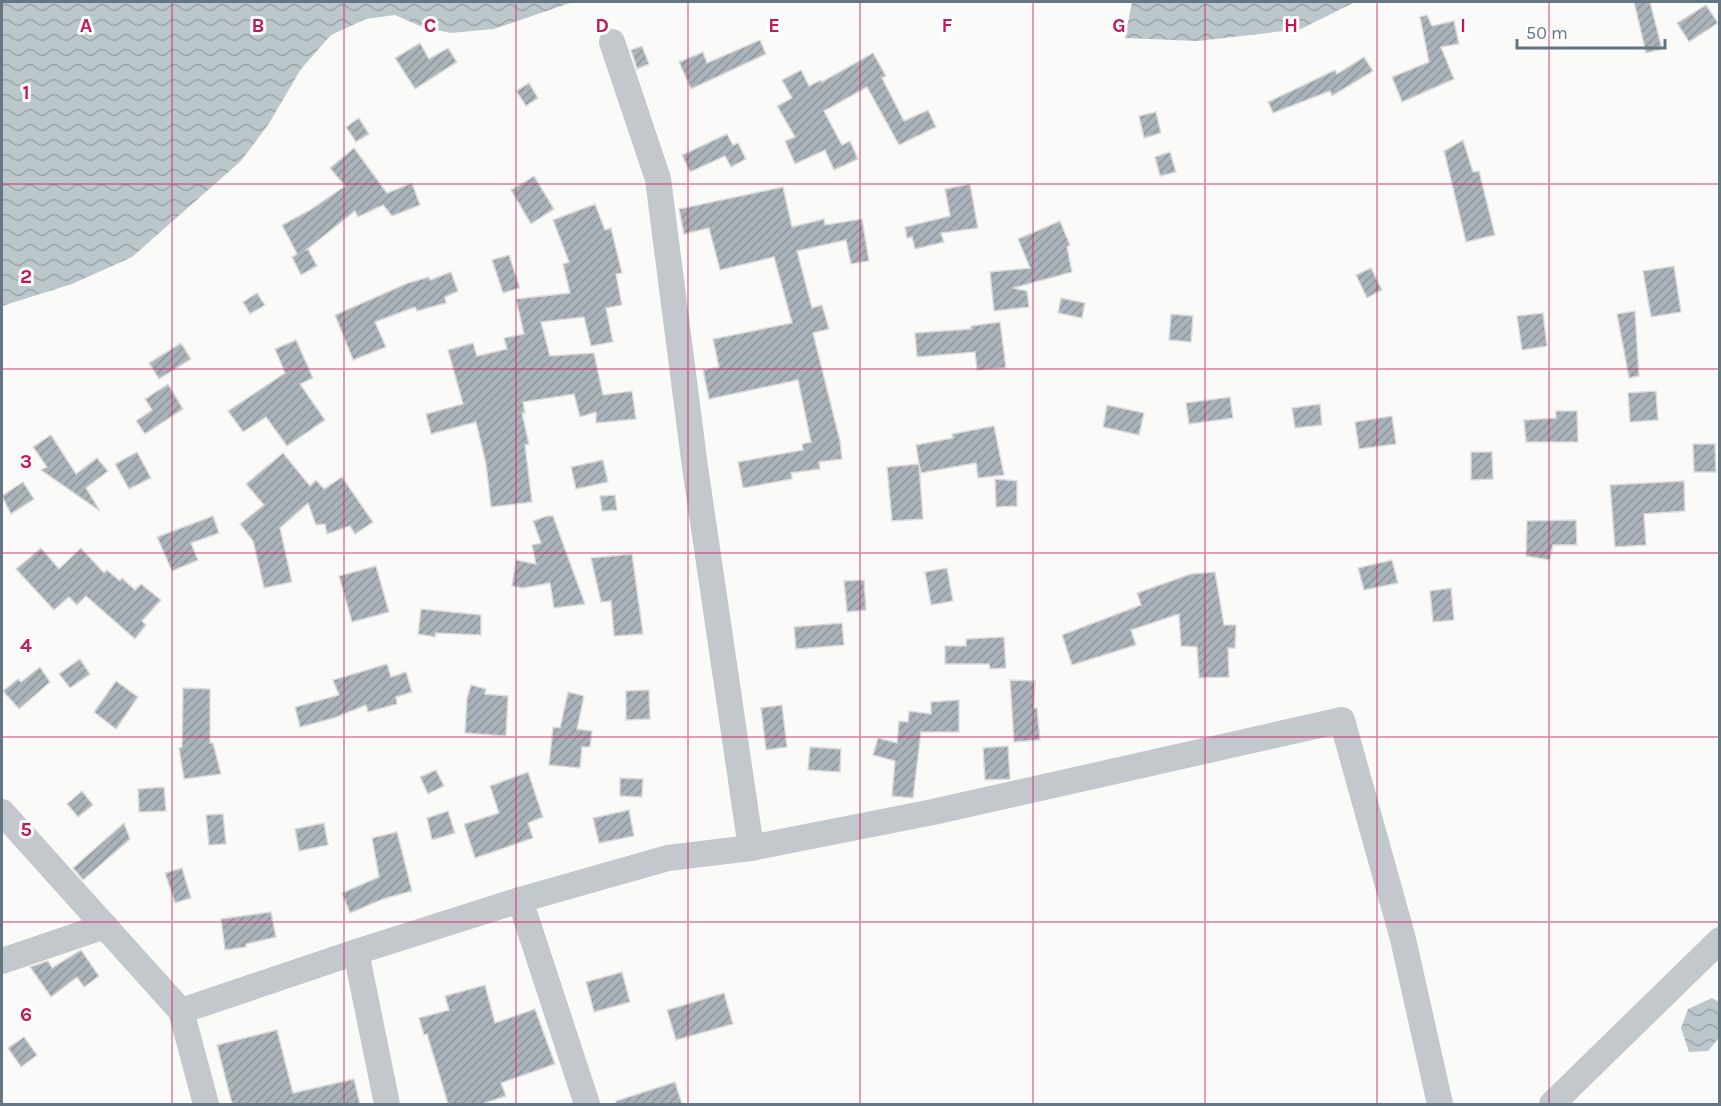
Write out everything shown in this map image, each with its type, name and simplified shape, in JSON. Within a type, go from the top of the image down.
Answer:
[{"type":"street","points":[[612,42],[658,179],[696,467],[751,848]]},
{"type":"street","points":[[181,1011],[520,900],[668,858],[751,848],[1129,770],[1342,720],[1403,939],[1440,1104]]},
{"type":"street","points":[[2,812],[181,1011],[206,1104]]},
{"type":"street","points":[[520,900],[587,1104]]},
{"type":"street","points":[[2,961],[105,926]]},
{"type":"street","points":[[1552,1104],[1719,940]]},
{"type":"street","points":[[356,952],[387,1104]]},
{"type":"water","points":[[2,2],[573,2],[494,29],[450,33],[420,26],[395,15],[366,19],[331,35],[301,69],[268,125],[241,161],[132,257],[72,284],[2,306]]},
{"type":"water","points":[[1132,2],[1355,2],[1301,29],[1198,41],[1125,38]]},
{"type":"water","points":[[1712,998],[1719,1002],[1719,1038],[1708,1051],[1689,1052],[1681,1028],[1688,1009]]},
{"type":"building","points":[[1634,2],[1650,2],[1662,49],[1646,53]]},
{"type":"building","points":[[1706,5],[1718,23],[1689,42],[1677,23]]},
{"type":"building","points":[[1427,15],[1432,26],[1454,21],[1459,44],[1441,47],[1454,79],[1402,102],[1392,77],[1429,62],[1420,17]]},
{"type":"building","points":[[760,40],[766,54],[691,89],[679,62],[703,52],[707,63]]},
{"type":"building","points":[[420,43],[429,59],[448,48],[457,62],[415,89],[395,58]]},
{"type":"building","points":[[642,46],[649,64],[637,69],[631,50]]},
{"type":"building","points":[[873,53],[886,76],[882,78],[904,121],[928,110],[936,127],[899,145],[867,87],[824,111],[842,145],[850,141],[858,159],[834,170],[825,150],[795,164],[785,141],[795,137],[777,106],[792,98],[782,80],[801,70],[809,86],[821,80],[822,82]]},
{"type":"building","points":[[1364,57],[1373,71],[1332,96],[1330,91],[1273,113],[1268,102],[1335,70],[1337,74]]},
{"type":"building","points":[[529,83],[538,98],[526,106],[516,91]]},
{"type":"building","points":[[1156,112],[1161,133],[1144,138],[1139,116]]},
{"type":"building","points":[[359,118],[369,134],[356,142],[346,127]]},
{"type":"building","points":[[727,134],[733,145],[738,143],[746,159],[731,167],[725,156],[690,172],[682,155]]},
{"type":"building","points":[[1463,140],[1473,172],[1479,171],[1495,235],[1466,242],[1444,151]]},
{"type":"building","points":[[354,148],[387,193],[412,183],[420,205],[392,216],[383,205],[358,217],[355,211],[305,251],[308,249],[317,266],[301,275],[292,257],[297,254],[282,225],[310,210],[345,186],[330,168]]},
{"type":"building","points":[[1170,152],[1176,172],[1160,176],[1155,157]]},
{"type":"building","points":[[534,176],[554,209],[531,224],[511,190]]},
{"type":"building","points":[[970,184],[978,228],[941,233],[944,242],[915,249],[912,237],[907,238],[905,227],[950,216],[945,189]]},
{"type":"building","points":[[783,187],[792,227],[824,219],[825,225],[862,219],[869,261],[851,264],[846,240],[797,251],[812,308],[822,305],[829,329],[813,333],[840,441],[842,459],[819,462],[820,469],[791,473],[792,479],[743,488],[738,462],[803,450],[802,444],[811,442],[798,380],[709,399],[703,370],[719,367],[713,339],[792,323],[774,257],[720,270],[709,228],[684,234],[679,209]]},
{"type":"building","points":[[595,204],[605,230],[611,228],[622,273],[616,274],[622,305],[606,308],[613,342],[591,346],[584,317],[541,322],[550,356],[594,353],[603,395],[632,391],[636,419],[596,423],[596,412],[580,417],[574,394],[523,402],[525,413],[522,413],[529,444],[525,445],[532,502],[491,507],[486,464],[476,422],[431,434],[426,414],[463,404],[448,350],[473,343],[477,356],[507,349],[504,338],[524,334],[516,299],[570,293],[563,264],[569,262],[553,220]]},
{"type":"building","points":[[1060,221],[1070,245],[1067,247],[1072,272],[1013,288],[1027,291],[1029,307],[994,311],[990,272],[1030,268],[1018,239]]},
{"type":"building","points":[[509,255],[520,288],[503,293],[492,260]]},
{"type":"building","points":[[1674,266],[1681,312],[1651,317],[1643,271]]},
{"type":"building","points":[[1371,268],[1382,290],[1367,298],[1356,275]]},
{"type":"building","points":[[451,272],[458,291],[445,297],[446,303],[417,311],[415,307],[375,322],[386,347],[353,360],[335,315],[408,283],[429,277],[430,280]]},
{"type":"building","points":[[257,293],[265,305],[250,314],[243,302]]},
{"type":"building","points":[[1061,298],[1085,303],[1082,318],[1058,313]]},
{"type":"building","points":[[1635,311],[1639,376],[1629,378],[1617,314]]},
{"type":"building","points":[[1543,313],[1547,346],[1522,350],[1517,316]]},
{"type":"building","points":[[1171,314],[1193,316],[1191,342],[1169,340]]},
{"type":"building","points":[[1000,322],[1006,368],[977,370],[975,352],[917,357],[915,333],[971,329],[971,326]]},
{"type":"building","points":[[296,340],[313,378],[300,384],[325,420],[287,446],[266,417],[243,432],[228,411],[285,373],[275,349]]},
{"type":"building","points":[[181,343],[191,359],[159,379],[149,363]]},
{"type":"building","points":[[168,384],[183,409],[145,434],[136,421],[152,410],[145,399]]},
{"type":"building","points":[[1656,391],[1658,420],[1630,422],[1628,393]]},
{"type":"building","points":[[1230,397],[1233,418],[1189,424],[1186,403]]},
{"type":"building","points":[[1320,404],[1322,425],[1295,428],[1292,408]]},
{"type":"building","points":[[1107,405],[1144,413],[1139,435],[1103,427]]},
{"type":"building","points":[[1556,411],[1577,411],[1578,442],[1526,442],[1524,420],[1556,418]]},
{"type":"building","points":[[1392,416],[1396,444],[1359,449],[1355,422]]},
{"type":"building","points":[[994,426],[1004,475],[978,478],[976,463],[921,473],[916,445],[953,438],[952,434]]},
{"type":"building","points":[[51,435],[76,474],[97,458],[108,471],[86,488],[100,511],[41,470],[47,467],[33,447]]},
{"type":"building","points":[[1693,444],[1715,444],[1716,472],[1694,472]]},
{"type":"building","points":[[137,452],[151,478],[129,489],[115,464]]},
{"type":"building","points":[[1471,452],[1492,452],[1493,479],[1471,480]]},
{"type":"building","points":[[283,453],[310,486],[316,480],[324,489],[342,477],[373,522],[355,534],[350,526],[327,534],[325,524],[316,525],[308,503],[280,528],[292,582],[264,588],[253,541],[240,524],[264,505],[246,484]]},
{"type":"building","points":[[603,460],[608,482],[576,489],[571,467]]},
{"type":"building","points":[[919,464],[923,519],[892,521],[887,467]]},
{"type":"building","points":[[995,479],[1017,481],[1017,506],[996,507]]},
{"type":"building","points":[[1684,481],[1685,511],[1644,514],[1646,545],[1615,547],[1610,485]]},
{"type":"building","points":[[23,482],[34,499],[11,514],[2,496]]},
{"type":"building","points":[[615,495],[617,510],[602,511],[600,496]]},
{"type":"building","points":[[213,516],[219,533],[191,543],[198,560],[172,571],[157,537]]},
{"type":"building","points":[[553,516],[585,604],[554,608],[550,583],[523,588],[512,586],[516,560],[536,564],[532,545],[541,543],[533,521]]},
{"type":"building","points":[[1576,520],[1577,545],[1553,545],[1550,560],[1526,556],[1527,521]]},
{"type":"building","points":[[41,548],[59,569],[81,548],[104,573],[107,570],[120,581],[122,578],[135,590],[141,584],[161,600],[142,621],[146,625],[135,639],[86,596],[77,605],[69,597],[54,610],[16,569]]},
{"type":"building","points":[[632,554],[643,634],[614,636],[611,601],[601,602],[591,558]]},
{"type":"building","points":[[1392,560],[1398,583],[1364,590],[1358,568]]},
{"type":"building","points":[[376,566],[389,612],[352,622],[339,576]]},
{"type":"building","points":[[947,568],[953,601],[931,605],[925,572]]},
{"type":"building","points":[[1215,572],[1224,625],[1236,625],[1235,648],[1228,648],[1229,677],[1199,678],[1197,647],[1181,646],[1179,614],[1131,630],[1136,645],[1072,665],[1062,635],[1141,605],[1137,593],[1191,574]]},
{"type":"building","points":[[864,580],[866,610],[847,612],[844,581]]},
{"type":"building","points":[[1451,588],[1454,620],[1433,622],[1430,591]]},
{"type":"building","points":[[421,609],[481,615],[481,635],[436,633],[435,637],[418,634]]},
{"type":"building","points":[[842,623],[844,645],[796,649],[794,627]]},
{"type":"building","points":[[1004,637],[1006,668],[990,669],[989,664],[945,664],[945,646],[966,646],[966,639]]},
{"type":"building","points":[[80,659],[90,674],[70,688],[59,674]]},
{"type":"building","points":[[387,664],[391,677],[406,672],[412,692],[396,697],[397,704],[368,712],[366,705],[334,718],[300,727],[295,707],[339,695],[333,680]]},
{"type":"building","points":[[40,667],[50,682],[19,709],[3,691],[18,679],[21,682]]},
{"type":"building","points":[[1010,680],[1035,681],[1034,708],[1037,708],[1040,740],[1014,742]]},
{"type":"building","points":[[116,681],[138,697],[116,729],[94,712]]},
{"type":"building","points":[[471,685],[486,689],[485,694],[508,696],[506,736],[465,733],[467,698]]},
{"type":"building","points":[[183,688],[210,689],[210,743],[213,743],[221,774],[184,779],[179,748],[182,747]]},
{"type":"building","points":[[649,690],[650,719],[626,720],[626,691]]},
{"type":"building","points":[[568,692],[584,696],[577,729],[592,731],[590,747],[582,747],[580,768],[549,765],[553,727],[560,728]]},
{"type":"building","points":[[959,700],[959,732],[921,732],[913,798],[892,796],[895,761],[873,755],[878,738],[897,743],[899,721],[908,722],[909,711],[931,714],[931,702]]},
{"type":"building","points":[[782,705],[787,747],[766,750],[761,708]]},
{"type":"building","points":[[1008,746],[1010,779],[985,780],[983,748]]},
{"type":"building","points":[[810,747],[841,749],[840,772],[808,770]]},
{"type":"building","points":[[436,770],[444,786],[428,794],[420,777]]},
{"type":"building","points":[[528,772],[543,817],[528,823],[533,838],[475,858],[464,824],[499,813],[490,786]]},
{"type":"building","points":[[620,778],[643,779],[642,797],[620,796]]},
{"type":"building","points":[[164,787],[166,811],[139,812],[138,789]]},
{"type":"building","points":[[82,791],[93,805],[78,817],[67,804]]},
{"type":"building","points":[[629,810],[634,836],[599,843],[593,818]]},
{"type":"building","points":[[448,811],[455,833],[432,840],[427,818]]},
{"type":"building","points":[[223,814],[226,844],[209,845],[206,815]]},
{"type":"building","points":[[124,823],[130,839],[83,880],[73,868]]},
{"type":"building","points":[[324,823],[328,845],[299,851],[295,829]]},
{"type":"building","points":[[397,832],[412,891],[383,899],[350,913],[342,893],[379,877],[372,838]]},
{"type":"building","points":[[182,868],[191,898],[175,903],[165,873]]},
{"type":"building","points":[[271,912],[276,937],[246,944],[246,947],[225,950],[221,919]]},
{"type":"building","points":[[81,950],[99,976],[84,987],[77,977],[51,997],[30,967],[48,961],[52,968]]},
{"type":"building","points":[[622,972],[630,1002],[594,1012],[586,982]]},
{"type":"building","points":[[485,985],[495,1023],[535,1009],[555,1064],[501,1083],[506,1096],[482,1104],[448,1104],[427,1034],[424,1035],[419,1018],[449,1010],[445,996]]},
{"type":"building","points":[[724,993],[733,1024],[676,1040],[667,1010]]},
{"type":"building","points":[[277,1030],[293,1093],[354,1079],[360,1104],[232,1104],[217,1045]]},
{"type":"building","points":[[24,1037],[37,1055],[21,1067],[8,1048]]},
{"type":"building","points":[[675,1082],[682,1104],[616,1104],[616,1101]]}]
